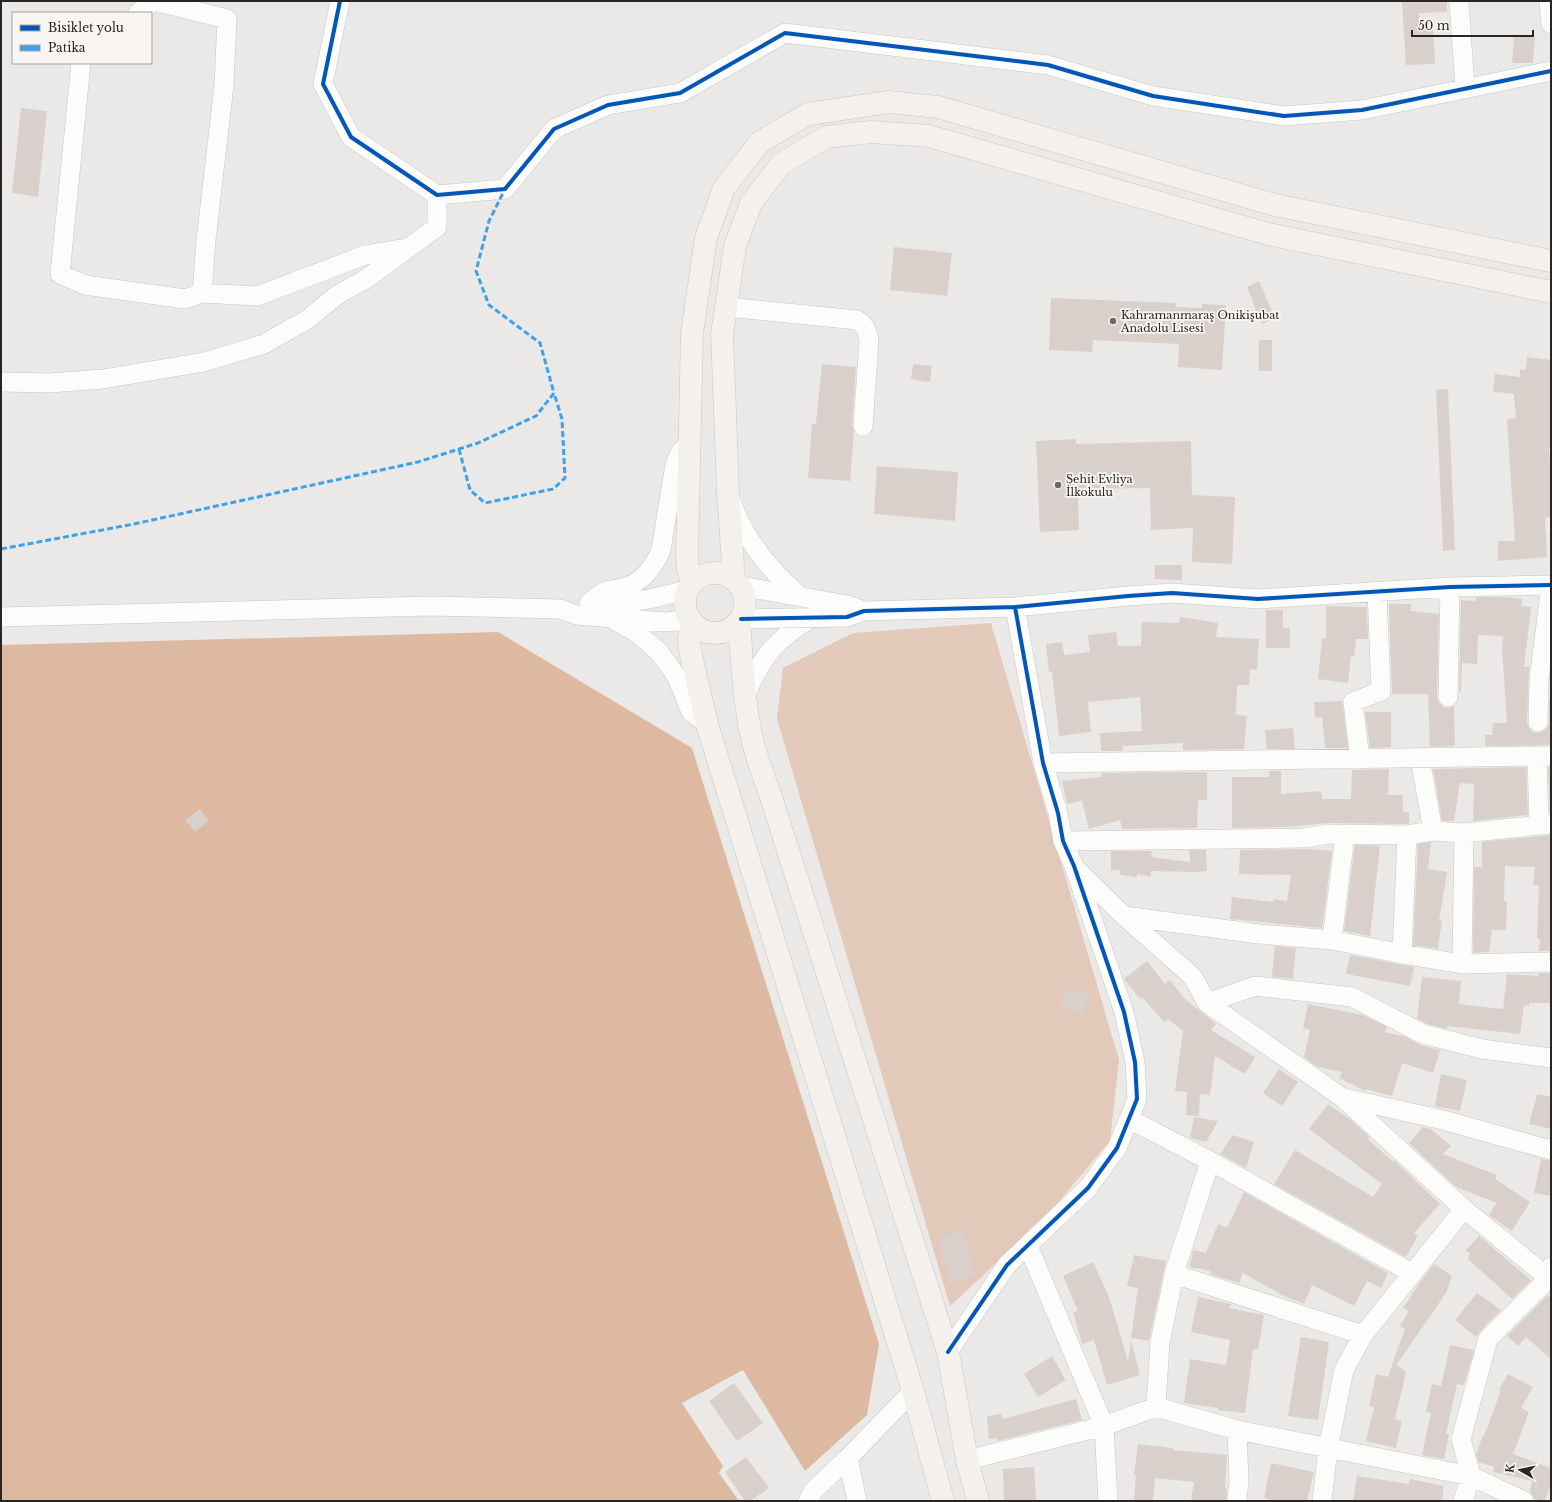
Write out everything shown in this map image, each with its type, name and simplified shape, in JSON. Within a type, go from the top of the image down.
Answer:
[{"type":"main road","points":[[943,1501],[913,1391],[707,724],[690,651],[689,640],[691,621],[685,606],[690,587],[687,555],[692,333],[706,238],[724,188],[760,142],[808,114],[889,102],[938,107],[1275,205],[1551,261]]},
{"type":"main road","points":[[737,583],[728,492],[722,334],[735,246],[750,203],[781,164],[826,137],[871,132],[929,136],[1268,234],[1551,292]]},
{"type":"main road","points":[[690,587],[700,577],[708,574],[717,573],[726,575],[737,583],[744,594],[745,602],[744,611],[740,620],[732,628],[724,632],[716,633],[703,630],[691,621]]},
{"type":"main road","points":[[740,620],[745,698],[757,758],[770,794],[948,1352],[966,1460],[978,1501]]},
{"type":"street","points":[[139,12],[154,1],[227,19],[224,85],[206,240],[202,293]]},
{"type":"street","points":[[340,1],[323,84],[351,137],[437,195],[505,189],[554,129],[608,105],[680,93],[784,33],[1048,65],[1153,96],[1284,116],[1362,110],[1551,70]]},
{"type":"street","points":[[1459,1],[1465,88]]},
{"type":"street","points":[[1549,1],[1551,24]]},
{"type":"street","points":[[81,64],[60,274],[85,285],[185,299],[202,293],[257,296],[365,255],[409,248]]},
{"type":"street","points":[[1,382],[50,383],[103,379],[204,362],[264,344],[308,319],[337,295],[366,279],[437,227],[437,195]]},
{"type":"street","points":[[726,307],[858,320],[862,323],[868,334],[869,340],[863,426]]},
{"type":"street","points":[[589,603],[606,591],[624,588],[639,580],[652,567],[661,550],[675,465],[680,453],[689,444]]},
{"type":"street","points":[[728,492],[746,534],[758,553],[771,569],[801,597]]},
{"type":"street","points":[[737,583],[847,605],[864,611]]},
{"type":"street","points":[[740,620],[847,617],[864,611],[1015,607],[1172,593],[1258,599],[1450,587],[1551,586],[1539,679],[1538,722]]},
{"type":"street","points":[[560,609],[576,603],[626,603],[649,599],[690,587]]},
{"type":"street","points":[[1448,697],[1450,587]]},
{"type":"street","points":[[1360,759],[1353,702],[1381,691],[1377,591]]},
{"type":"street","points":[[1,617],[430,606],[560,609],[577,615],[665,622],[691,621]]},
{"type":"street","points":[[948,1352],[1007,1265],[1088,1188],[1118,1148],[1137,1099],[1135,1062],[1124,1012],[1074,866],[1063,841],[1058,813],[1042,763],[1015,607]]},
{"type":"street","points":[[608,617],[637,633],[659,652],[677,677],[691,712],[707,724]]},
{"type":"street","points":[[745,698],[756,671],[774,646],[795,628],[813,618]]},
{"type":"street","points":[[1042,763],[1544,756],[1545,825],[1464,833],[1433,831],[1407,835],[1330,834],[1304,838],[1063,841]]},
{"type":"street","points":[[1420,758],[1433,831]]},
{"type":"street","points":[[1462,964],[1464,833]]},
{"type":"street","points":[[1332,940],[1345,835]]},
{"type":"street","points":[[1402,954],[1407,835]]},
{"type":"street","points":[[1074,866],[1124,916],[1193,977],[1207,1003],[1343,1098],[1464,1209],[1550,1276],[1488,1339],[1461,1439],[1471,1476],[1463,1501]]},
{"type":"street","points":[[1124,916],[1259,934],[1332,940],[1462,964],[1551,962]]},
{"type":"street","points":[[1207,1003],[1255,986],[1352,997],[1423,1034],[1482,1049],[1551,1058]]},
{"type":"street","points":[[1343,1098],[1443,1120],[1551,1150]]},
{"type":"street","points":[[1129,1119],[1210,1161],[1412,1273]]},
{"type":"street","points":[[1156,1407],[1160,1344],[1174,1274],[1210,1161]]},
{"type":"street","points":[[1322,1501],[1328,1448],[1344,1370],[1363,1335],[1464,1209]]},
{"type":"street","points":[[1028,1246],[1104,1426],[1108,1501]]},
{"type":"street","points":[[1174,1274],[1363,1335]]},
{"type":"street","points":[[808,1501],[813,1491],[848,1458],[913,1391]]},
{"type":"street","points":[[966,1460],[1104,1426],[1156,1407],[1238,1430],[1471,1476],[1524,1501]]},
{"type":"street","points":[[1237,1501],[1239,1482],[1238,1430]]},
{"type":"street","points":[[848,1458],[857,1501]]},
{"type":"shaded area","points":[[991,623],[1119,1060],[1110,1141],[1045,1218],[950,1306],[777,719],[783,668],[853,633]]},
{"type":"shaded area","points":[[498,632],[692,748],[879,1344],[867,1415],[805,1471],[743,1370],[682,1403],[723,1466],[719,1473],[739,1501],[1,1501],[1,645]]},
{"type":"building","points":[[1402,1],[1447,1],[1447,12],[1419,13],[1419,29],[1433,30],[1435,64],[1406,65]]},
{"type":"building","points":[[1514,35],[1535,36],[1533,63],[1512,63]]},
{"type":"building","points":[[21,108],[47,111],[38,197],[12,193]]},
{"type":"building","points":[[894,247],[952,253],[947,296],[890,290]]},
{"type":"building","points":[[1259,281],[1275,318],[1262,324],[1247,287]]},
{"type":"building","name":"Kahramanmaraş Onikişubat Anadolu Lisesi","points":[[1051,298],[1176,303],[1176,307],[1202,308],[1202,304],[1226,305],[1222,370],[1178,367],[1179,344],[1093,340],[1092,352],[1049,350]]},
{"type":"building","points":[[1259,340],[1272,340],[1272,371],[1259,371]]},
{"type":"building","points":[[1527,357],[1551,360],[1551,448],[1549,448],[1551,517],[1545,518],[1547,557],[1498,561],[1498,541],[1515,541],[1507,419],[1516,418],[1514,394],[1493,392],[1495,374],[1520,377],[1520,369],[1526,370]]},
{"type":"building","points":[[822,364],[856,367],[852,425],[854,432],[850,481],[808,478],[812,424],[816,424]]},
{"type":"building","points":[[913,364],[932,366],[930,382],[911,379]]},
{"type":"building","points":[[1448,389],[1455,550],[1443,551],[1436,390]]},
{"type":"building","points":[[1076,439],[1076,444],[1191,441],[1192,495],[1235,497],[1232,564],[1192,562],[1193,528],[1151,530],[1150,488],[1078,489],[1079,530],[1040,532],[1036,441]]},
{"type":"building","points":[[877,466],[958,472],[955,521],[874,514]]},
{"type":"building","points":[[1155,565],[1182,565],[1182,580],[1155,579]]},
{"type":"building","points":[[1476,597],[1506,597],[1522,599],[1522,606],[1531,607],[1524,667],[1529,667],[1527,722],[1529,728],[1533,732],[1538,733],[1544,731],[1549,723],[1549,701],[1551,701],[1551,745],[1485,746],[1485,735],[1492,735],[1493,723],[1507,723],[1502,648],[1503,636],[1478,635],[1477,664],[1462,663],[1461,692],[1459,692],[1461,600],[1476,601]]},
{"type":"building","points":[[1389,604],[1411,604],[1411,611],[1439,614],[1437,697],[1439,703],[1443,707],[1448,708],[1454,706],[1455,746],[1430,747],[1428,694],[1392,694]]},
{"type":"building","points":[[1326,606],[1367,607],[1368,639],[1356,639],[1354,657],[1351,656],[1348,683],[1318,679],[1322,638],[1326,638]]},
{"type":"building","points":[[1266,610],[1283,610],[1283,628],[1290,628],[1290,648],[1266,648]]},
{"type":"building","points":[[1180,617],[1218,623],[1216,637],[1259,639],[1257,670],[1250,669],[1249,685],[1237,685],[1236,715],[1247,716],[1244,749],[1183,750],[1183,743],[1123,746],[1123,751],[1101,751],[1100,733],[1142,731],[1140,697],[1088,702],[1091,732],[1059,736],[1052,672],[1049,672],[1046,644],[1062,642],[1064,655],[1090,652],[1088,635],[1116,632],[1118,646],[1141,646],[1142,622],[1179,623]]},
{"type":"building","points":[[1342,701],[1348,748],[1325,748],[1322,717],[1315,718],[1314,702]]},
{"type":"building","points":[[1365,712],[1391,712],[1391,747],[1370,748]]},
{"type":"building","points":[[1293,728],[1295,749],[1267,749],[1265,730]]},
{"type":"building","points":[[1526,767],[1528,815],[1473,821],[1474,784],[1460,783],[1454,821],[1442,821],[1433,769]]},
{"type":"building","points":[[1548,767],[1551,767],[1551,813],[1550,813]]},
{"type":"building","points":[[1389,769],[1388,795],[1403,795],[1403,812],[1409,812],[1409,824],[1329,823],[1286,827],[1232,828],[1232,777],[1269,777],[1269,771],[1281,771],[1281,794],[1321,791],[1322,799],[1351,799],[1352,770]]},
{"type":"building","points":[[1207,772],[1207,800],[1198,800],[1197,828],[1122,829],[1120,820],[1089,829],[1082,801],[1067,804],[1062,781],[1102,777],[1102,773]]},
{"type":"building","points":[[200,809],[209,821],[195,832],[185,820]]},
{"type":"building","points":[[1551,835],[1551,951],[1539,951],[1540,939],[1537,939],[1539,885],[1533,885],[1535,867],[1505,866],[1504,901],[1507,901],[1506,930],[1492,930],[1489,952],[1473,953],[1474,867],[1482,867],[1482,842]]},
{"type":"building","points":[[1431,842],[1428,869],[1447,872],[1439,921],[1442,921],[1438,949],[1413,945],[1418,844]]},
{"type":"building","points":[[1355,845],[1380,846],[1370,936],[1344,931]]},
{"type":"building","points":[[1307,849],[1332,851],[1322,928],[1230,919],[1232,897],[1273,902],[1274,899],[1287,901],[1291,875],[1239,874],[1240,850]]},
{"type":"building","points":[[1189,850],[1206,850],[1207,871],[1151,871],[1151,877],[1137,874],[1137,877],[1120,875],[1120,870],[1111,870],[1111,851],[1152,851],[1151,857],[1190,862]]},
{"type":"building","points":[[1275,946],[1296,948],[1293,979],[1272,977]]},
{"type":"building","points":[[1350,955],[1414,967],[1410,986],[1346,974]]},
{"type":"building","points":[[1147,961],[1165,984],[1170,980],[1184,998],[1216,1024],[1211,1030],[1255,1057],[1245,1074],[1215,1056],[1210,1095],[1200,1094],[1199,1116],[1186,1115],[1187,1092],[1175,1091],[1183,1031],[1168,1019],[1164,1022],[1142,997],[1140,999],[1124,979]]},
{"type":"building","points":[[1538,973],[1551,973],[1551,1003],[1529,1003],[1529,1006],[1524,1005],[1520,1034],[1448,1026],[1447,1029],[1427,1024],[1417,1019],[1422,977],[1461,981],[1459,1004],[1503,1009],[1507,974],[1538,976]]},
{"type":"building","points":[[1065,988],[1089,993],[1084,1014],[1060,1009]]},
{"type":"building","points":[[1308,1004],[1363,1015],[1387,1027],[1385,1032],[1406,1037],[1420,1045],[1440,1050],[1433,1073],[1402,1063],[1392,1096],[1366,1089],[1365,1091],[1339,1078],[1342,1072],[1318,1067],[1304,1057],[1310,1030],[1303,1028]]},
{"type":"building","points":[[1279,1069],[1298,1082],[1282,1106],[1263,1093]]},
{"type":"building","points":[[1441,1074],[1467,1080],[1460,1111],[1435,1106]]},
{"type":"building","points":[[1537,1094],[1551,1097],[1551,1129],[1529,1124]]},
{"type":"building","points":[[1328,1104],[1351,1120],[1370,1137],[1368,1139],[1393,1162],[1394,1160],[1440,1204],[1414,1233],[1418,1236],[1406,1257],[1274,1184],[1295,1150],[1373,1197],[1382,1184],[1309,1129]]},
{"type":"building","points":[[1194,1117],[1218,1121],[1206,1142],[1190,1138]]},
{"type":"building","points":[[1423,1127],[1431,1129],[1451,1146],[1443,1154],[1497,1175],[1495,1179],[1530,1202],[1512,1231],[1489,1215],[1497,1203],[1456,1187],[1409,1143]]},
{"type":"building","points":[[1233,1135],[1254,1142],[1246,1168],[1220,1154]]},
{"type":"building","points":[[1541,1159],[1551,1161],[1551,1196],[1534,1193]]},
{"type":"building","points":[[1244,1192],[1388,1273],[1381,1288],[1367,1281],[1354,1306],[1312,1285],[1304,1304],[1277,1293],[1243,1273],[1239,1283],[1210,1274],[1211,1271],[1190,1267],[1193,1250],[1206,1253],[1218,1224],[1227,1228]]},
{"type":"building","points":[[964,1230],[975,1276],[950,1283],[938,1237]]},
{"type":"building","points":[[1479,1236],[1531,1280],[1512,1299],[1468,1259],[1470,1253],[1465,1251]]},
{"type":"building","points":[[1134,1255],[1166,1261],[1149,1341],[1131,1338],[1138,1288],[1127,1286]]},
{"type":"building","points":[[1093,1262],[1109,1297],[1128,1361],[1131,1340],[1140,1375],[1107,1385],[1094,1340],[1082,1344],[1073,1312],[1078,1311],[1063,1276]]},
{"type":"building","points":[[1434,1264],[1452,1276],[1446,1293],[1397,1364],[1393,1362],[1405,1329],[1400,1326],[1409,1311],[1403,1308]]},
{"type":"building","points":[[1477,1293],[1501,1310],[1490,1320],[1476,1337],[1455,1320]]},
{"type":"building","points":[[1548,1295],[1551,1298],[1551,1359],[1526,1337],[1518,1346],[1507,1336]]},
{"type":"building","points":[[1198,1297],[1231,1304],[1229,1308],[1264,1315],[1258,1350],[1253,1349],[1245,1413],[1218,1410],[1218,1408],[1184,1403],[1190,1359],[1226,1365],[1230,1340],[1191,1332]]},
{"type":"building","points":[[1301,1337],[1329,1342],[1318,1420],[1288,1416]]},
{"type":"building","points":[[1450,1345],[1474,1350],[1464,1385],[1457,1384],[1446,1434],[1449,1434],[1444,1459],[1422,1455],[1431,1413],[1426,1412],[1432,1384],[1441,1386]]},
{"type":"building","points":[[1052,1356],[1066,1380],[1038,1397],[1024,1374]]},
{"type":"building","points":[[1393,1362],[1406,1372],[1395,1419],[1402,1421],[1396,1448],[1366,1441],[1374,1407],[1369,1406],[1376,1374],[1388,1377]]},
{"type":"building","points":[[1508,1374],[1533,1387],[1521,1408],[1529,1412],[1513,1454],[1551,1468],[1551,1484],[1545,1501],[1534,1499],[1530,1492],[1532,1481],[1493,1472],[1494,1467],[1478,1462],[1476,1454],[1501,1391],[1499,1390]]},
{"type":"building","points":[[734,1383],[763,1423],[737,1441],[709,1401]]},
{"type":"building","points":[[1076,1399],[1082,1420],[997,1441],[997,1438],[989,1439],[987,1416],[1001,1414],[1003,1419]]},
{"type":"building","points":[[1138,1444],[1173,1448],[1173,1450],[1227,1455],[1225,1488],[1227,1489],[1226,1501],[1191,1501],[1194,1482],[1155,1478],[1153,1501],[1134,1501],[1136,1475],[1134,1475]]},
{"type":"building","points":[[746,1457],[769,1488],[750,1501],[745,1501],[725,1472]]},
{"type":"building","points":[[1271,1463],[1314,1472],[1307,1501],[1277,1501],[1264,1498]]},
{"type":"building","points":[[1034,1467],[1036,1501],[1004,1500],[1003,1469]]},
{"type":"building","points":[[1357,1476],[1409,1484],[1410,1479],[1444,1486],[1442,1501],[1353,1501]]},
{"type":"marked path","points":[[1,549],[134,524],[418,462],[478,443],[536,416],[554,393],[540,343],[489,305],[476,271],[489,221],[505,189]]},
{"type":"marked path","points":[[459,449],[470,490],[485,503],[553,489],[565,478],[562,419],[554,393]]},
{"type":"cycle path","points":[[340,1],[323,84],[351,137],[437,195],[505,189],[554,129],[608,105],[680,93],[785,33],[1048,65],[1153,96],[1284,116],[1362,110],[1551,71]]},
{"type":"cycle path","points":[[741,619],[847,617],[864,611],[1015,607],[1172,593],[1258,599],[1450,587],[1551,585]]},
{"type":"cycle path","points":[[948,1352],[1007,1265],[1088,1188],[1117,1148],[1137,1099],[1135,1062],[1124,1012],[1074,866],[1063,841],[1058,813],[1043,763],[1015,607]]},
{"type":"place","name":"Kahramanmaraş Onikişubat Anadolu Lisesi","points":[[1113,321]]},
{"type":"place","name":"Şehit Evliya İlkokulu","points":[[1058,485]]}]
